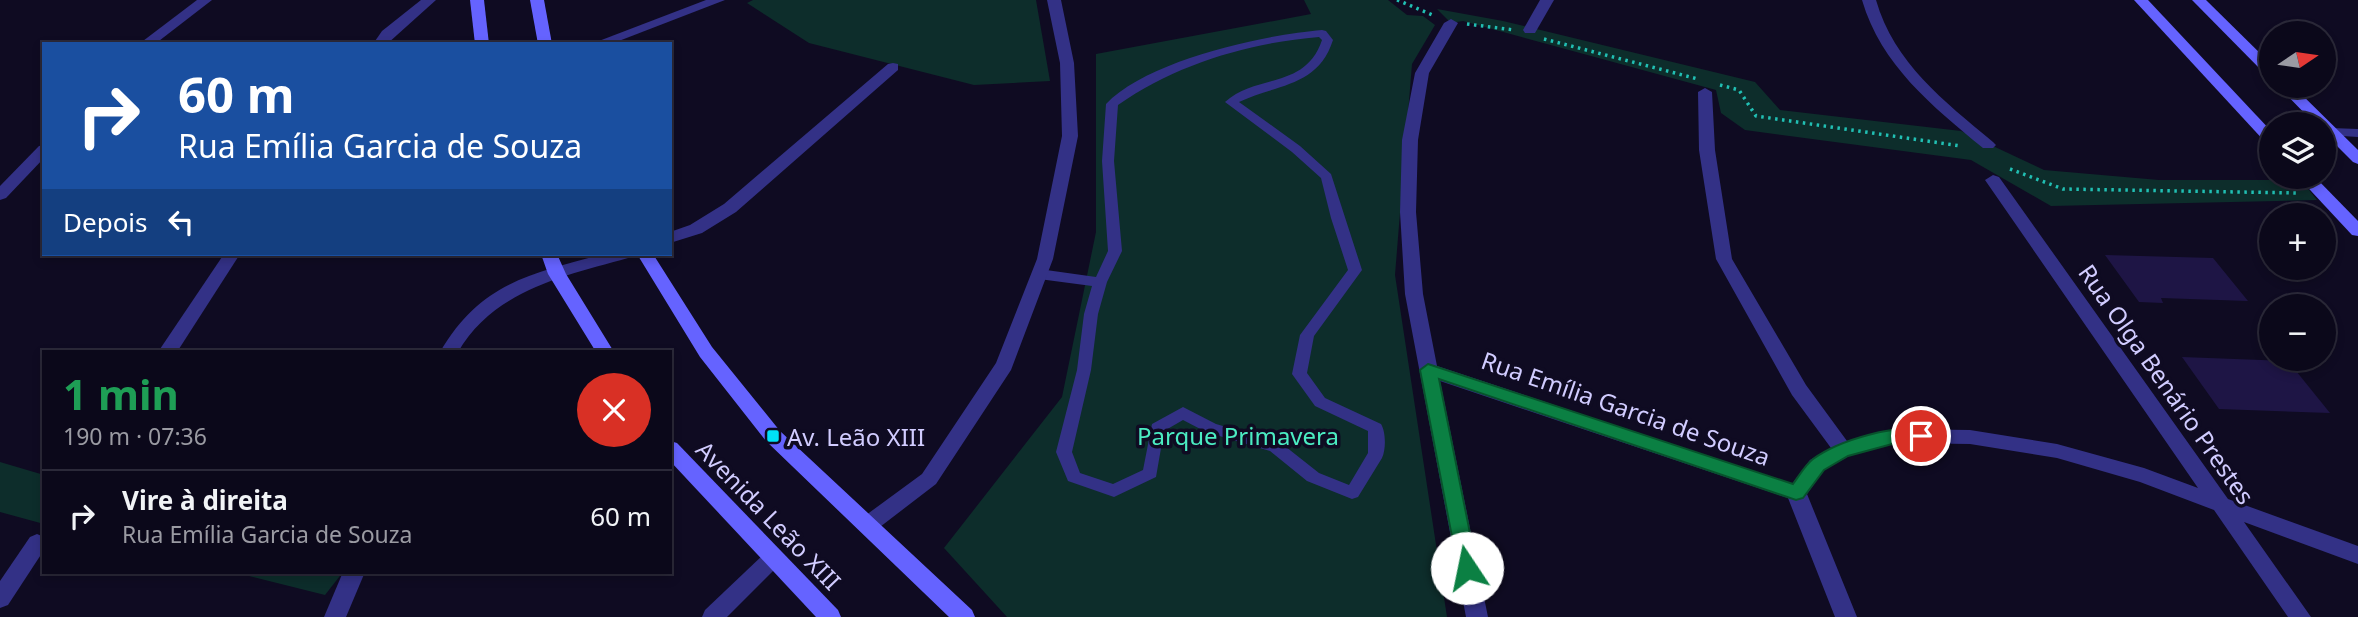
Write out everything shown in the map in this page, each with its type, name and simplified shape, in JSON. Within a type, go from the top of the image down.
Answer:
[{"type":"main road","points":[[477,0],[482,42]]},
{"type":"main road","points":[[537,0],[545,42]]},
{"type":"main road","points":[[2141,0],[2259,127]]},
{"type":"main road","points":[[2199,0],[2259,60]]},
{"type":"main road","points":[[2297,98],[2311,112]]},
{"type":"main road","points":[[2336,137],[2358,159]]},
{"type":"main road","points":[[2317,189],[2358,231]]},
{"type":"main road","points":[[550,256],[556,274],[604,350]]},
{"type":"main road","points":[[646,256],[706,352],[773,436],[869,524],[964,617]]},
{"type":"main road","name":"Avenida Leão XIII","points":[[672,450],[830,617]]},
{"type":"street","points":[[149,42],[205,0]]},
{"type":"street","points":[[381,42],[387,34],[429,0]]},
{"type":"street","points":[[603,42],[718,0]]},
{"type":"street","points":[[869,524],[929,479],[1005,365],[1045,259],[1070,136],[1067,63],[1054,0]]},
{"type":"street","points":[[1530,30],[1547,0]]},
{"type":"street","points":[[1869,0],[1872,17],[1897,58],[1944,108],[1988,145]]},
{"type":"street","points":[[1451,23],[1422,73],[1410,140],[1408,212],[1414,294],[1477,617]]},
{"type":"street","points":[[1322,33],[1328,40],[1325,55],[1303,77],[1245,93],[1231,102],[1296,149],[1327,177],[1337,218],[1346,238],[1355,270],[1307,335],[1300,374],[1320,402],[1376,428],[1376,454],[1352,493],[1313,477],[1275,447],[1211,428],[1183,414],[1157,428],[1150,473],[1114,491],[1074,477],[1064,452],[1084,370],[1091,314],[1100,282],[1115,251],[1108,161],[1112,104],[1129,90],[1171,68],[1251,46],[1322,33]]},
{"type":"street","points":[[672,237],[696,229],[730,208],[893,67]]},
{"type":"street","points":[[1705,92],[1707,150],[1724,259],[1799,390],[1843,450]]},
{"type":"street","points":[[2336,129],[2358,133]]},
{"type":"street","points":[[0,195],[42,151]]},
{"type":"street","name":"Rua Olga Benário Prestes","points":[[1998,173],[2300,617]]},
{"type":"street","points":[[168,350],[231,256]]},
{"type":"street","points":[[450,350],[477,310],[504,293],[615,256]]},
{"type":"street","points":[[1039,274],[1100,282]]},
{"type":"street","name":"Rua Emília Garcia de Souza","points":[[1428,370],[1796,493]]},
{"type":"street","points":[[1846,617],[1796,493],[1817,466],[1843,450],[1896,436],[1983,439],[2057,450],[2144,476],[2358,555]]},
{"type":"street","points":[[0,599],[37,543]]},
{"type":"street","points":[[713,617],[772,558]]},
{"type":"street","points":[[335,617],[353,574]]},
{"type":"path","points":[[1397,0],[1451,23],[1530,30],[1542,39],[1739,90],[1756,116],[1961,146],[1971,151]]},
{"type":"path","points":[[1998,173],[2063,190],[2322,194]]},
{"type":"green space","points":[[753,0],[1036,0],[1050,81],[974,85],[809,43],[747,3]]},
{"type":"green space","name":"Parque Primavera","points":[[1304,0],[1388,0],[1407,15],[1423,16],[1435,25],[1412,64],[1395,275],[1447,617],[1007,617],[944,548],[1062,397],[1096,232],[1096,54],[1311,14]]},
{"type":"green space","points":[[1437,9],[1503,21],[1755,82],[1780,110],[1961,131],[2044,170],[2159,180],[2259,180],[2259,189],[2308,189],[2317,200],[2051,206],[1971,160],[1745,130],[1721,113],[1716,90],[1463,21],[1451,23]]},
{"type":"green space","points":[[0,462],[42,474],[42,523],[0,512]]},
{"type":"green space","points":[[241,574],[341,574],[325,595]]},
{"type":"building","points":[[2105,255],[2213,258],[2248,301],[2161,298],[2163,303],[2139,302]]},
{"type":"building","points":[[2182,357],[2259,360],[2259,371],[2296,371],[2330,413],[2219,409]]},
{"type":"place","name":"Av. Leão XIII","points":[[773,436]]},
{"type":"route","points":[[1467,568],[1428,370],[1796,493],[1817,466],[1843,450],[1896,436],[1921,436]]}]
